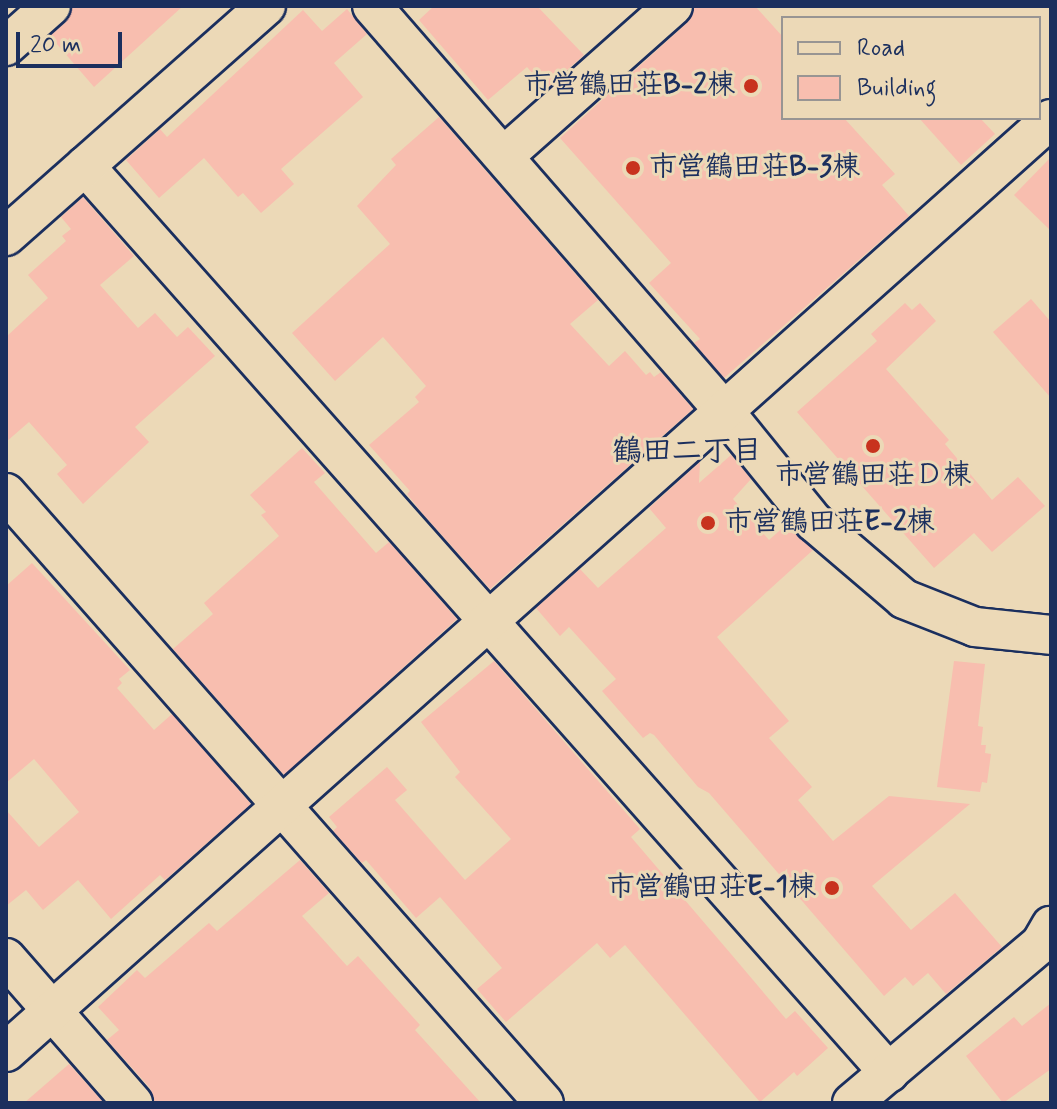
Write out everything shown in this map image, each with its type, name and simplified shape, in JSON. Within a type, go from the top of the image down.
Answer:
[{"type":"street","points":[[6,46],[51,6]]},
{"type":"street","points":[[6,236],[266,6]]},
{"type":"street","points":[[372,6],[724,411],[814,522],[904,599],[975,627],[1051,635]]},
{"type":"street","points":[[504,156],[673,6]]},
{"type":"street","points":[[6,1052],[1051,119]]},
{"type":"street","points":[[85,166],[889,1073]]},
{"type":"street","points":[[6,493],[544,1103]]},
{"type":"street","points":[[852,1103],[1041,943],[1051,926]]},
{"type":"street","points":[[6,958],[133,1103]]},
{"type":"building","points":[[72,6],[183,6],[94,87],[50,36],[66,22]]},
{"type":"building","points":[[434,6],[537,6],[584,55],[546,89],[527,67],[488,100],[419,20]]},
{"type":"building","points":[[694,6],[755,6],[781,35],[781,120],[846,120],[895,174],[882,185],[909,216],[724,378],[694,343],[700,339],[649,283],[671,263],[560,138],[688,22]]},
{"type":"building","points":[[347,9],[367,34],[334,63],[363,97],[281,169],[294,184],[261,213],[243,193],[238,197],[204,158],[159,198],[126,160],[160,129],[167,137],[303,10],[322,31]]},
{"type":"building","points":[[439,117],[598,300],[570,324],[609,366],[625,351],[646,375],[650,372],[654,377],[661,372],[693,409],[490,589],[422,513],[407,494],[410,491],[369,445],[419,402],[415,397],[426,386],[383,337],[335,381],[292,333],[390,244],[357,206],[396,165],[391,159]]},
{"type":"building","points":[[921,120],[982,120],[995,134],[961,165]]},
{"type":"building","points":[[1051,157],[1051,231],[1014,195]]},
{"type":"building","points":[[83,197],[134,256],[100,285],[138,328],[155,313],[177,337],[188,327],[215,356],[135,427],[149,442],[83,504],[57,474],[67,465],[29,422],[6,442],[6,337],[48,298],[28,275],[66,241],[62,236],[71,229],[61,217]]},
{"type":"building","points":[[1031,299],[1051,322],[1051,398],[993,332]]},
{"type":"building","name":"市営鶴田荘Ｄ棟","points":[[905,303],[912,310],[920,303],[936,321],[886,369],[949,440],[945,444],[992,500],[1018,477],[1045,506],[992,552],[974,533],[934,568],[797,412],[877,341],[871,334]]},
{"type":"building","points":[[302,448],[325,473],[314,482],[376,553],[389,542],[457,619],[284,775],[173,649],[213,614],[204,603],[279,536],[261,515],[266,512],[250,495]]},
{"type":"building","points":[[731,455],[751,479],[733,499],[769,540],[787,524],[813,550],[717,637],[789,721],[769,738],[812,787],[798,800],[833,841],[889,796],[970,804],[872,886],[911,930],[955,893],[1002,947],[946,994],[928,973],[913,986],[905,977],[884,996],[709,793],[698,787],[654,735],[650,733],[643,738],[602,691],[616,679],[569,627],[560,636],[536,608],[580,569],[598,588],[666,528],[649,508],[700,462],[699,483]]},
{"type":"building","points":[[32,563],[130,670],[119,679],[122,683],[117,688],[154,730],[172,714],[251,804],[165,880],[160,875],[111,919],[78,880],[43,910],[26,890],[6,906],[6,810],[39,847],[79,812],[34,759],[6,783],[6,586]]},
{"type":"building","points":[[494,661],[640,829],[631,837],[786,1019],[795,1011],[828,1048],[797,1076],[794,1072],[760,1102],[625,945],[610,958],[597,943],[506,1022],[477,989],[502,968],[440,897],[416,918],[366,860],[362,863],[333,831],[337,827],[329,817],[387,767],[407,790],[395,800],[465,880],[511,839],[455,777],[460,772],[421,722]]},
{"type":"building","points":[[954,661],[985,664],[978,726],[983,727],[981,745],[986,745],[985,753],[991,754],[987,783],[982,782],[980,792],[937,787]]},
{"type":"building","points":[[300,860],[329,893],[302,916],[347,966],[358,956],[420,1025],[415,1030],[481,1103],[154,1103],[150,1088],[107,1040],[119,1030],[98,1007],[137,970],[145,978],[209,923],[217,931]]},
{"type":"building","points":[[1051,1003],[1051,1069],[1003,1103],[966,1056],[1014,1017],[1022,1026]]},
{"type":"building","points":[[69,1064],[104,1103],[24,1103]]},
{"type":"place","name":"市営鶴田荘B-2棟","points":[[751,86]]},
{"type":"place","name":"市営鶴田荘B-3棟","points":[[633,168]]},
{"type":"place","name":"市営鶴田荘Ｄ棟","points":[[873,446]]},
{"type":"place","name":"市営鶴田荘E-2棟","points":[[708,523]]},
{"type":"place","name":"市営鶴田荘E-1棟","points":[[832,888]]},
{"type":"district","name":"鶴田二丁目","points":[[687,452]]}]
